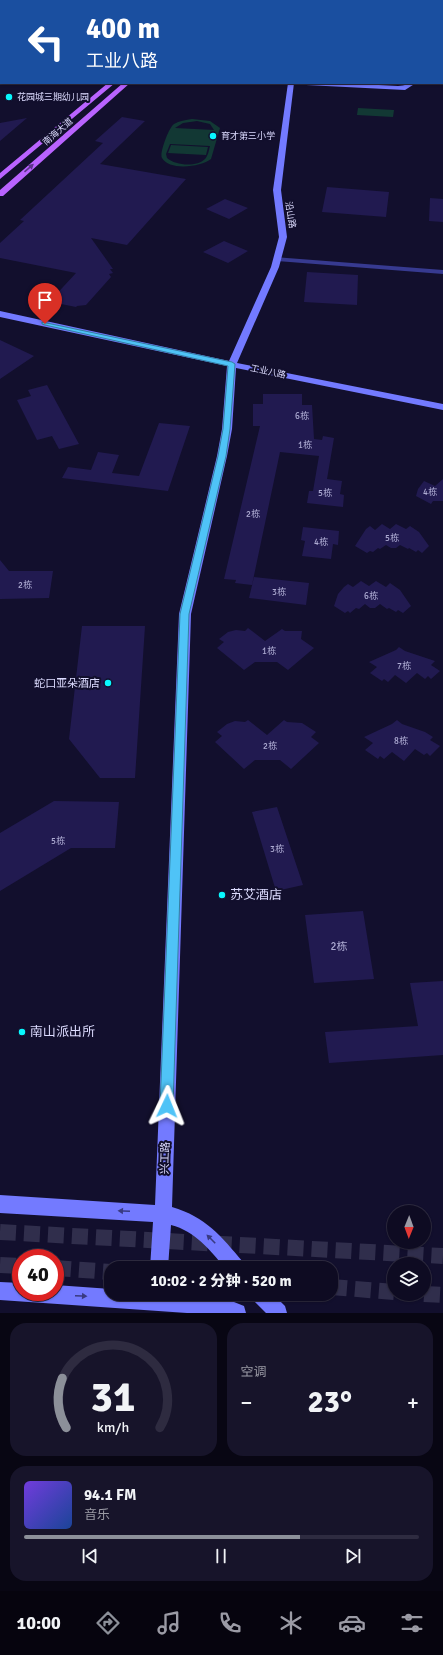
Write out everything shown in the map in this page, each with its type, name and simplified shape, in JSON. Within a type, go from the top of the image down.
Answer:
[{"type":"main road","name":"南海大道","points":[[0,177],[111,84]]},
{"type":"main road","name":"南海大道","points":[[0,194],[126,84]]},
{"type":"street","name":"沿山路","points":[[231,367],[277,259],[283,237],[277,190],[291,84]]},
{"type":"street","points":[[324,84],[398,88],[405,88],[411,84]]},
{"type":"street","points":[[277,259],[443,272]]},
{"type":"street","name":"工业八路","points":[[0,314],[231,367],[443,413]]},
{"type":"street","name":"工业八路","points":[[0,321],[443,407]]},
{"type":"street","name":"兴工路","points":[[160,1261],[163,1214],[185,614],[222,456],[226,429],[231,367]]},
{"type":"street","points":[[0,1204],[163,1214],[177,1217],[193,1224],[209,1237],[231,1261]]},
{"type":"street","points":[[0,1291],[104,1295]]},
{"type":"street","points":[[182,1301],[224,1307],[237,1313]]},
{"type":"street","points":[[267,1301],[278,1313]]},
{"type":"green space","points":[[358,108],[394,110],[393,117],[357,115]]},
{"type":"green space","points":[[192,119],[210,121],[220,128],[211,159],[193,166],[171,165],[161,156],[167,135],[174,124],[180,121]],"holes":[[[197,121],[210,124],[214,130],[175,128],[183,123]],[[170,144],[210,146],[208,155],[201,162],[181,164],[167,158],[166,154]]]},
{"type":"green space","points":[[171,145],[208,147],[206,155],[168,153]]},
{"type":"building","points":[[122,117],[145,121],[100,164],[186,179],[127,245],[91,238],[113,269],[110,269],[113,273],[109,274],[111,277],[86,305],[76,307],[56,303],[58,302],[51,300],[76,273],[0,258],[0,243],[24,221],[20,220],[103,143],[95,141]]},
{"type":"building","points":[[27,118],[0,141],[0,123]]},
{"type":"building","points":[[327,187],[389,192],[386,217],[322,212]]},
{"type":"building","points":[[430,198],[443,199],[443,222],[429,221]]},
{"type":"building","points":[[225,199],[248,208],[229,219],[206,209]]},
{"type":"building","points":[[224,241],[248,251],[228,263],[203,252]]},
{"type":"building","points":[[307,272],[358,275],[357,305],[304,302]]},
{"type":"building","points":[[0,340],[34,356],[0,379]]},
{"type":"building","points":[[47,385],[79,444],[59,449],[52,436],[37,440],[17,400],[31,396],[28,390]]},
{"type":"building","points":[[263,394],[302,394],[302,405],[312,405],[314,439],[322,440],[323,436],[334,438],[327,479],[342,481],[340,494],[344,495],[343,507],[307,503],[309,491],[313,491],[319,456],[280,452],[252,585],[235,583],[236,580],[224,579],[260,426],[253,426],[253,404],[263,404]]},
{"type":"building","points":[[159,423],[190,426],[168,491],[62,478],[68,467],[91,470],[98,452],[119,455],[112,473],[139,476]]},
{"type":"building","points":[[443,479],[443,501],[433,501],[431,504],[416,496],[418,489],[424,481],[435,486]]},
{"type":"building","points":[[382,524],[390,529],[396,524],[406,529],[410,526],[419,532],[429,546],[422,553],[418,550],[416,552],[400,545],[396,548],[391,548],[386,545],[373,552],[370,551],[367,553],[355,546],[366,529],[370,526],[375,530]]},
{"type":"building","points":[[303,527],[339,531],[338,545],[333,544],[331,559],[302,556],[305,541],[301,540]]},
{"type":"building","points":[[0,560],[9,571],[53,571],[49,598],[0,599]]},
{"type":"building","points":[[254,577],[309,583],[306,605],[249,598]]},
{"type":"building","points":[[361,581],[369,586],[376,581],[386,587],[390,583],[400,590],[411,606],[403,613],[398,610],[396,612],[389,608],[387,609],[380,604],[375,608],[370,608],[365,604],[359,609],[356,608],[350,613],[348,611],[345,613],[334,606],[338,594],[344,587],[348,584],[353,587]]},
{"type":"building","name":"蛇口亚朵酒店","points":[[82,626],[145,626],[135,778],[100,778],[69,739]]},
{"type":"building","points":[[248,628],[265,641],[282,629],[285,631],[302,631],[301,639],[314,648],[288,670],[277,662],[255,662],[244,670],[217,648],[224,642],[219,639],[228,632],[236,630],[245,631]]},
{"type":"building","points":[[399,647],[405,651],[435,661],[431,665],[440,671],[431,679],[428,676],[425,679],[417,673],[406,683],[395,675],[388,682],[384,679],[382,681],[370,673],[377,667],[369,662],[396,650]]},
{"type":"building","points":[[248,720],[267,735],[284,720],[287,722],[302,723],[316,732],[311,737],[319,743],[291,769],[280,760],[255,760],[244,769],[215,742],[222,736],[217,732],[227,724],[235,721],[245,722]]},
{"type":"building","points":[[397,720],[402,724],[425,732],[433,737],[430,740],[440,746],[430,756],[427,753],[424,755],[415,749],[404,761],[392,752],[384,759],[380,756],[378,759],[365,750],[373,743],[364,737],[392,724]]},
{"type":"building","points":[[54,801],[119,802],[115,848],[71,848],[0,891],[0,833]]},
{"type":"building","points":[[277,807],[303,885],[276,891],[252,812]]},
{"type":"building","points":[[363,911],[374,979],[314,983],[305,915]]},
{"type":"building","points":[[443,981],[443,1055],[329,1063],[325,1032],[418,1026],[410,983]]},
{"type":"tunnel","points":[[0,1232],[443,1256]]},
{"type":"tunnel","points":[[0,1265],[12,1266]]},
{"type":"tunnel","points":[[64,1269],[104,1272]]},
{"type":"tunnel","points":[[338,1288],[387,1291]]},
{"type":"tunnel","points":[[431,1294],[443,1295]]},
{"type":"place","name":"花园城三期幼儿园","points":[[9,97]]},
{"type":"place","name":"育才第三小学","points":[[213,136]]},
{"type":"place","name":"蛇口亚朵酒店","points":[[108,683]]},
{"type":"place","name":"苏艾酒店","points":[[222,895]]},
{"type":"place","name":"南山派出所","points":[[22,1032]]},
{"type":"route","points":[[45,324],[232,364],[222,456],[185,614],[167,1106]]}]
